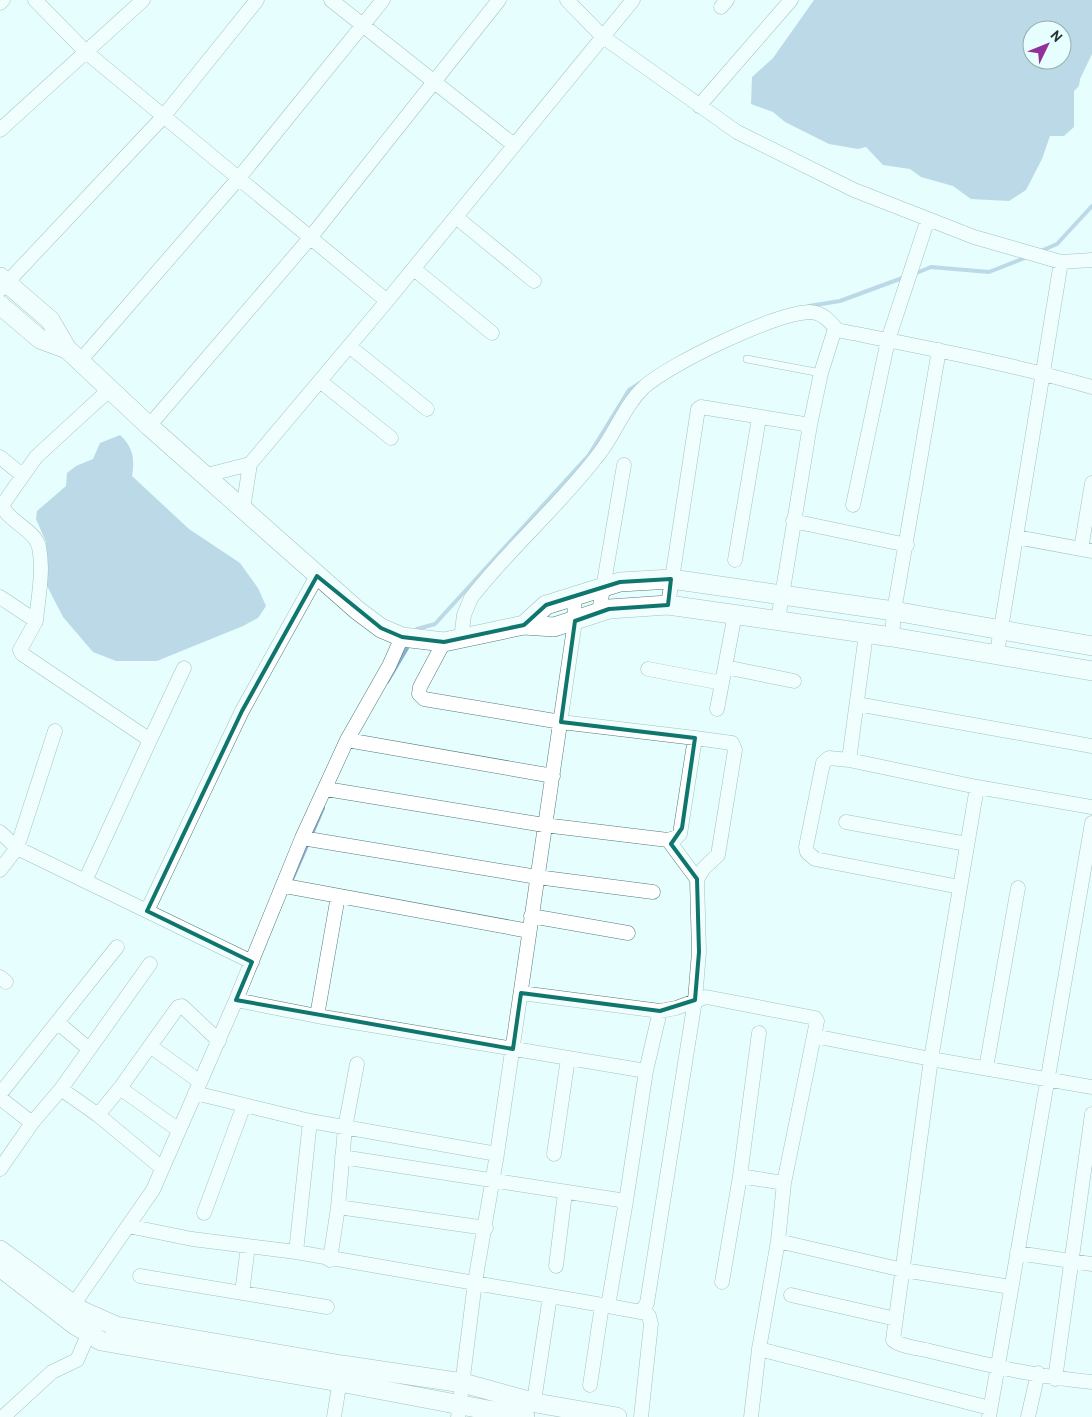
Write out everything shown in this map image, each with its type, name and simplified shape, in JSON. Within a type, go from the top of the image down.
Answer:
[{"type":"street","points":[[0,3],[3,0]]},
{"type":"street","points":[[35,0],[86,52],[387,301]]},
{"type":"street","points":[[0,130],[143,0]]},
{"type":"street","points":[[258,0],[163,117],[2,283],[50,320],[73,355],[149,426],[317,576],[381,628],[405,638],[449,641],[524,625],[554,627],[609,609],[668,605],[892,637],[1092,671]]},
{"type":"street","points":[[331,0],[435,81],[514,146]]},
{"type":"street","points":[[73,355],[238,179],[383,0]]},
{"type":"street","points":[[149,426],[310,238],[499,0]]},
{"type":"street","points":[[567,0],[603,37],[699,106],[737,132],[795,162],[854,190],[974,237],[1061,262],[1091,259]]},
{"type":"street","points":[[243,509],[250,464],[414,269],[633,0]]},
{"type":"street","points":[[699,106],[791,0]]},
{"type":"street","points":[[456,217],[534,281]]},
{"type":"street","points":[[853,505],[888,340],[928,219]]},
{"type":"street","points":[[997,654],[1061,262]]},
{"type":"street","points":[[414,269],[492,333]]},
{"type":"street","points":[[0,304],[40,339],[73,355]]},
{"type":"street","points":[[644,1311],[647,1303],[695,1000],[699,952],[697,879],[704,868],[718,855],[735,750],[732,743],[561,722],[420,697],[420,687],[464,615],[471,598],[594,462],[632,401],[646,386],[704,351],[729,339],[784,318],[810,312],[830,320],[837,330],[1042,373],[1092,388]]},
{"type":"street","points":[[778,620],[810,425],[821,373],[832,334],[837,330]]},
{"type":"street","points":[[349,346],[427,409]]},
{"type":"street","points":[[892,637],[894,611],[907,545],[939,350]]},
{"type":"street","points":[[320,381],[391,438]]},
{"type":"street","points":[[110,389],[36,458],[22,475],[3,504],[3,508],[34,537],[39,547],[40,573],[36,621],[20,650],[22,654],[150,740]]},
{"type":"street","points":[[668,605],[697,412],[701,407],[810,425]]},
{"type":"street","points":[[735,560],[759,418]]},
{"type":"street","points":[[0,457],[22,475]]},
{"type":"street","points":[[207,476],[250,464]]},
{"type":"street","points":[[599,612],[624,465]]},
{"type":"street","points":[[1016,537],[1086,550],[1092,483]]},
{"type":"street","points":[[793,521],[907,545]]},
{"type":"street","points":[[146,911],[242,712],[317,576]]},
{"type":"street","points":[[524,625],[546,606],[620,582],[671,579],[894,611],[1092,646]]},
{"type":"street","points":[[0,597],[36,621]]},
{"type":"street","points":[[459,1411],[474,1282],[486,1228],[544,825],[576,621],[574,597]]},
{"type":"street","points":[[717,709],[735,614]]},
{"type":"street","points":[[849,760],[866,634]]},
{"type":"street","points":[[69,1311],[153,1190],[285,886],[302,838],[347,740],[405,638]]},
{"type":"street","points":[[725,666],[794,681]]},
{"type":"street","points":[[85,882],[184,668]]},
{"type":"street","points":[[648,670],[722,683]]},
{"type":"street","points":[[857,704],[1092,746]]},
{"type":"street","points":[[0,870],[17,848],[55,731]]},
{"type":"street","points":[[326,789],[544,825],[668,840],[677,838],[682,828],[695,738]]},
{"type":"street","points":[[347,740],[553,776]]},
{"type":"street","points":[[960,887],[816,859],[810,856],[806,847],[823,763],[829,758],[849,760],[1092,808]]},
{"type":"street","points":[[978,787],[931,1059],[893,1340],[896,1343],[997,1368],[1038,1373],[1055,1379],[1092,1382]]},
{"type":"street","points":[[846,822],[967,844]]},
{"type":"street","points":[[759,1349],[989,1413],[1092,823]]},
{"type":"street","points":[[0,832],[17,848],[252,962]]},
{"type":"street","points":[[302,838],[537,877],[653,892]]},
{"type":"street","points":[[668,840],[697,879]]},
{"type":"street","points":[[285,886],[529,931]]},
{"type":"street","points":[[986,1068],[1018,888]]},
{"type":"street","points":[[317,1016],[338,896]]},
{"type":"street","points":[[531,916],[628,933]]},
{"type":"street","points":[[0,1094],[117,947]]},
{"type":"street","points":[[0,1169],[32,1123],[61,1089],[150,964]]},
{"type":"street","points":[[521,993],[660,1011],[706,997],[812,1016],[817,1021],[784,1183],[778,1241],[759,1349],[751,1417]]},
{"type":"street","points":[[236,1000],[317,1016],[646,1071]]},
{"type":"street","points":[[98,1115],[120,1088],[179,1006],[219,1040]]},
{"type":"street","points":[[590,1385],[626,1201],[646,1071],[660,1011]]},
{"type":"street","points":[[57,1022],[89,1049]]},
{"type":"street","points":[[722,1282],[740,1176],[759,1033]]},
{"type":"street","points":[[814,1036],[931,1059],[1092,1087]]},
{"type":"street","points":[[150,1046],[196,1079]]},
{"type":"street","points":[[554,1154],[568,1058]]},
{"type":"street","points":[[330,1260],[338,1207],[345,1128],[357,1064]]},
{"type":"street","points":[[120,1088],[173,1126]]},
{"type":"street","points":[[61,1089],[98,1115],[162,1168]]},
{"type":"street","points":[[195,1093],[310,1121],[497,1154]]},
{"type":"street","points":[[0,1098],[32,1123]]},
{"type":"street","points":[[204,1213],[244,1105]]},
{"type":"street","points":[[1055,1379],[1092,1114]]},
{"type":"street","points":[[296,1252],[310,1121]]},
{"type":"street","points":[[342,1157],[492,1182],[626,1201]]},
{"type":"street","points":[[740,1176],[784,1183]]},
{"type":"street","points":[[556,1266],[565,1192]]},
{"type":"street","points":[[338,1207],[486,1228]]},
{"type":"street","points":[[128,1226],[192,1238],[296,1252],[330,1260],[644,1311],[649,1316],[651,1324],[641,1417]]},
{"type":"street","points":[[778,1241],[903,1270],[1012,1287]]},
{"type":"street","points":[[242,1293],[248,1246]]},
{"type":"street","points":[[0,1250],[69,1311],[88,1335],[101,1340],[341,1373],[463,1383],[530,1409]]},
{"type":"street","points":[[1017,1254],[1092,1264]]},
{"type":"street","points":[[0,1267],[69,1311],[116,1326],[341,1373],[459,1411],[530,1409],[617,1417]]},
{"type":"street","points":[[140,1276],[327,1307]]},
{"type":"street","points":[[790,1295],[896,1319]]},
{"type":"street","points":[[530,1409],[550,1296]]},
{"type":"street","points":[[3,1417],[52,1372],[77,1360],[88,1335]]},
{"type":"street","points":[[334,1417],[341,1373]]},
{"type":"street","points":[[1028,1417],[1038,1373]]},
{"type":"lane","points":[[747,359],[821,373]]},
{"type":"highlighted area","points":[[317,576],[381,628],[402,637],[444,642],[524,625],[546,605],[620,582],[671,579],[668,605],[609,609],[575,621],[561,722],[695,738],[682,828],[671,844],[697,879],[699,952],[695,1000],[660,1011],[521,993],[513,1049],[236,1000],[252,962],[147,911],[242,711]]},
{"type":"water","points":[[814,0],[1092,0],[1092,54],[1080,79],[1079,86],[1074,91],[1074,127],[1064,136],[1050,136],[1042,159],[1026,190],[1009,201],[971,199],[953,186],[921,177],[910,169],[883,165],[866,147],[858,149],[829,144],[785,122],[773,112],[751,104],[752,77],[773,58]]},
{"type":"water","points":[[120,435],[128,444],[132,454],[132,476],[189,529],[240,563],[258,588],[266,606],[258,618],[157,661],[116,661],[93,652],[63,617],[43,578],[46,542],[36,519],[37,511],[66,486],[67,473],[76,466],[93,459],[100,443]]},
{"type":"waterway","points":[[1041,251],[1057,244],[1092,206]]},
{"type":"waterway","points":[[914,274],[931,267],[989,272],[1027,257]]},
{"type":"waterway","points":[[809,306],[840,301],[905,277]]},
{"type":"waterway","points":[[415,632],[417,629],[435,624],[589,455],[629,390],[640,383]]},
{"type":"waterway","points":[[387,682],[410,643]]},
{"type":"waterway","points":[[311,836],[323,808]]},
{"type":"waterway","points":[[290,884],[308,843]]}]
